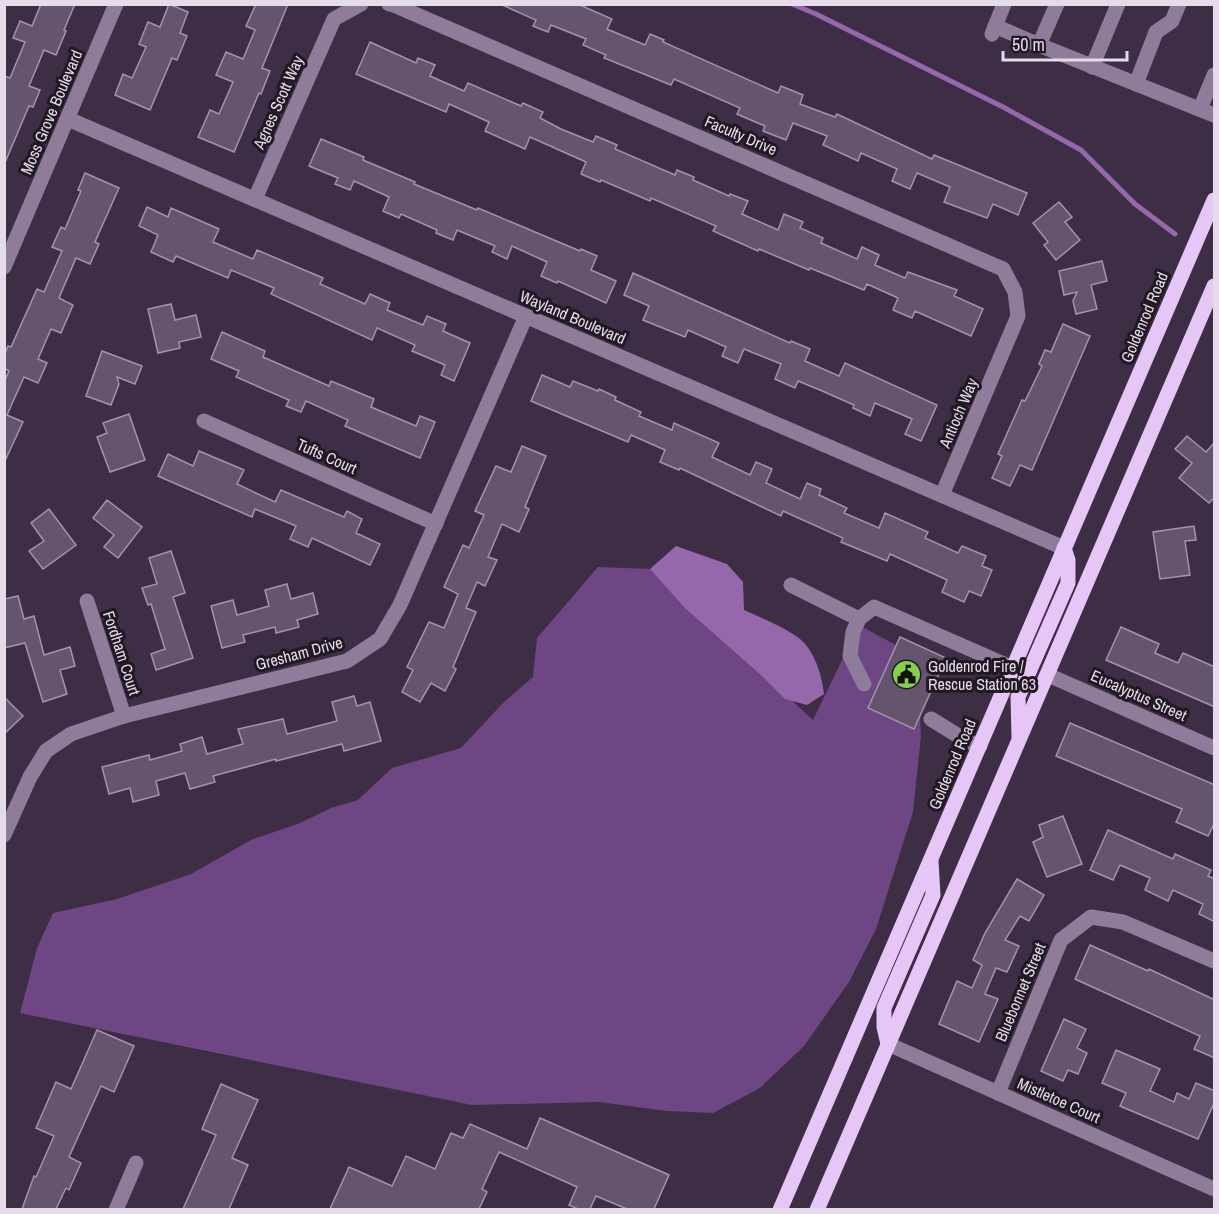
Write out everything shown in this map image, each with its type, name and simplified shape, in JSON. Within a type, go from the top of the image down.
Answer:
[{"type":"main road","name":"Goldenrod Road","points":[[780,1209],[1215,200]]},
{"type":"main road","points":[[817,1209],[1215,286]]},
{"type":"main road","points":[[1019,743],[1018,697],[1068,583],[1068,560],[1064,548]]},
{"type":"main road","points":[[888,1044],[884,1008],[933,895],[931,858]]},
{"type":"street","name":"Moss Grove Boulevard","points":[[4,267],[116,4]]},
{"type":"street","name":"Agnes Scott Way","points":[[255,200],[334,19],[361,4]]},
{"type":"street","name":"Faculty Drive","points":[[389,4],[1003,269],[1015,292],[1018,316],[1006,345]]},
{"type":"street","points":[[1004,4],[994,30],[1039,45],[1215,115]]},
{"type":"street","points":[[1039,45],[1057,4]]},
{"type":"street","points":[[1092,66],[1118,4]]},
{"type":"street","points":[[1136,84],[1156,32],[1172,21],[1179,4]]},
{"type":"street","points":[[1200,110],[1215,75]]},
{"type":"street","name":"Wayland Boulevard","points":[[68,119],[1064,548]]},
{"type":"street","name":"Gresham Drive","points":[[4,835],[30,777],[46,751],[71,734],[124,716],[347,661],[380,639],[399,605],[436,524],[526,316]]},
{"type":"street","name":"Antioch Way","points":[[942,495],[1006,345]]},
{"type":"street","name":"Tufts Court","points":[[204,421],[436,524]]},
{"type":"street","points":[[791,585],[859,619]]},
{"type":"street","name":"Fordham Court","points":[[87,602],[124,716]]},
{"type":"street","points":[[864,684],[850,656],[853,632],[859,619],[874,607],[1013,668]]},
{"type":"street","name":"Eucalyptus Street","points":[[1048,675],[1215,748]]},
{"type":"street","points":[[931,719],[965,740],[980,746]]},
{"type":"street","name":"Bluebonnet Street","points":[[998,1093],[1061,940],[1091,917],[1123,922],[1215,961]]},
{"type":"street","name":"Mistletoe Court","points":[[888,1044],[1215,1189]]},
{"type":"street","points":[[116,1209],[136,1163]]},
{"type":"shaded area","points":[[676,546],[727,564],[743,582],[744,610],[786,630],[806,645],[818,668],[824,694],[807,705],[785,699],[685,608],[650,569]]},
{"type":"shaded area","points":[[598,567],[650,569],[813,720],[859,625],[903,649],[918,679],[921,736],[913,812],[876,929],[849,982],[804,1046],[760,1088],[713,1113],[667,1111],[599,1102],[472,1105],[20,1013],[37,948],[53,913],[117,899],[191,874],[251,840],[300,823],[331,808],[358,800],[392,768],[461,748],[504,702],[533,677],[537,638]]},
{"type":"building","points":[[41,4],[75,4],[56,55],[44,50],[29,86],[40,90],[33,107],[29,106],[4,165],[4,76],[10,78],[25,42],[13,38],[20,21],[32,26]]},
{"type":"building","points":[[169,4],[188,12],[180,33],[187,36],[177,60],[172,58],[150,110],[115,95],[123,74],[132,78],[146,47],[139,44],[148,22],[160,27]]},
{"type":"building","points":[[256,4],[288,4],[262,68],[270,71],[234,152],[198,137],[210,110],[219,114],[233,82],[216,75],[226,52],[243,59],[255,30],[246,26]]},
{"type":"building","points":[[500,4],[578,4],[612,19],[607,29],[645,45],[650,34],[664,40],[663,42],[778,93],[781,86],[803,95],[800,104],[835,117],[837,114],[932,159],[934,155],[1027,193],[1018,215],[993,204],[987,218],[944,202],[950,187],[917,173],[910,189],[892,181],[897,169],[861,153],[858,161],[823,145],[827,136],[793,123],[786,140],[763,131],[765,126],[737,114],[740,108],[674,79],[671,85],[604,58],[606,55],[583,45],[586,39],[551,25],[548,32],[533,26],[536,20]]},
{"type":"building","points":[[370,42],[416,63],[418,58],[435,65],[430,76],[464,91],[468,83],[521,106],[523,103],[543,112],[540,118],[561,129],[593,142],[596,136],[617,145],[615,149],[675,175],[677,170],[729,196],[730,194],[748,201],[742,214],[778,230],[784,214],[803,222],[800,228],[823,238],[821,243],[857,259],[862,247],[879,255],[875,265],[905,278],[908,272],[957,290],[954,296],[983,309],[971,336],[915,311],[912,318],[893,310],[898,298],[867,284],[864,290],[759,249],[758,251],[713,231],[716,226],[651,198],[650,201],[581,174],[586,162],[530,137],[525,149],[485,131],[489,122],[449,104],[446,112],[356,74]]},
{"type":"building","points":[[321,139],[364,157],[363,160],[415,182],[414,184],[597,256],[591,270],[616,281],[606,303],[558,281],[557,283],[541,276],[547,262],[512,246],[507,259],[492,252],[495,246],[457,230],[453,240],[401,214],[399,218],[383,211],[389,197],[354,181],[350,190],[335,184],[338,178],[309,166]]},
{"type":"building","points":[[85,173],[119,188],[95,242],[99,244],[90,264],[76,258],[59,298],[73,305],[61,333],[51,329],[38,359],[47,363],[38,383],[24,377],[7,415],[23,422],[4,463],[4,382],[9,371],[4,368],[4,356],[8,346],[11,347],[37,289],[44,292],[62,251],[52,247],[61,227],[65,229],[81,191],[78,190]]},
{"type":"building","points":[[1059,202],[1072,217],[1065,222],[1080,240],[1056,260],[1044,245],[1048,242],[1033,223]]},
{"type":"building","points":[[147,207],[168,217],[171,208],[219,229],[213,242],[253,259],[257,250],[323,278],[320,284],[365,304],[370,294],[390,303],[387,310],[423,325],[427,316],[446,324],[443,331],[470,343],[454,381],[441,375],[445,365],[412,351],[415,345],[377,328],[372,340],[271,294],[274,288],[231,270],[228,278],[176,256],[173,262],[151,252],[158,235],[139,226]]},
{"type":"building","points":[[1102,261],[1107,281],[1091,285],[1097,309],[1076,314],[1073,301],[1077,292],[1064,295],[1059,271]]},
{"type":"building","points":[[633,273],[790,343],[791,341],[810,349],[805,361],[839,376],[845,363],[937,405],[921,441],[905,434],[912,419],[875,403],[870,416],[853,408],[854,405],[798,381],[795,388],[775,379],[781,364],[744,349],[738,363],[722,356],[726,347],[688,330],[685,337],[643,320],[649,306],[624,295]]},
{"type":"building","points":[[171,304],[175,320],[196,315],[201,337],[179,342],[180,348],[158,353],[148,309]]},
{"type":"building","points":[[1063,324],[1090,336],[1032,470],[1020,465],[1010,486],[992,478],[1002,456],[998,454],[1022,400],[1025,401],[1042,366],[1039,364],[1045,350],[1051,352]]},
{"type":"building","points":[[222,332],[265,351],[263,357],[329,386],[331,381],[374,399],[371,407],[416,426],[420,416],[435,422],[420,458],[345,426],[348,420],[306,401],[301,412],[286,406],[289,400],[236,377],[239,371],[211,359]]},
{"type":"building","points":[[102,351],[142,366],[135,384],[117,377],[119,384],[111,405],[86,396]]},
{"type":"building","points":[[542,375],[570,387],[573,381],[598,391],[599,389],[616,397],[615,400],[641,412],[639,416],[672,430],[674,423],[719,443],[712,457],[750,475],[756,462],[772,469],[766,483],[800,499],[807,483],[821,489],[819,495],[847,508],[844,513],[879,528],[885,513],[928,532],[925,538],[958,553],[962,546],[986,556],[982,566],[992,570],[981,596],[969,591],[964,602],[942,592],[947,580],[890,554],[887,561],[841,542],[843,538],[783,511],[781,516],[680,468],[679,470],[660,462],[665,450],[631,435],[628,442],[531,401]]},
{"type":"building","points":[[129,414],[145,460],[110,472],[97,437],[107,433],[103,423]]},
{"type":"building","points":[[1187,436],[1206,452],[1215,442],[1215,497],[1209,503],[1179,478],[1192,463],[1175,449]]},
{"type":"building","points":[[522,446],[546,456],[525,507],[529,509],[519,532],[502,524],[488,557],[497,560],[485,586],[477,582],[466,608],[476,612],[453,667],[456,669],[445,691],[431,683],[420,702],[402,692],[413,670],[407,667],[429,622],[444,628],[458,594],[444,587],[463,545],[469,548],[484,515],[475,511],[496,466],[511,472]]},
{"type":"building","points":[[199,451],[244,470],[237,484],[275,502],[281,490],[344,517],[347,511],[362,519],[356,533],[380,544],[370,565],[312,538],[308,547],[290,539],[296,526],[255,509],[252,517],[158,476],[168,454],[193,466]]},
{"type":"building","points":[[107,500],[142,527],[118,558],[104,547],[114,535],[93,518]]},
{"type":"building","points":[[49,509],[76,545],[43,569],[29,551],[44,541],[31,523]]},
{"type":"building","points":[[1194,526],[1196,540],[1185,541],[1190,575],[1160,579],[1153,532]]},
{"type":"building","points":[[171,551],[185,593],[173,597],[193,658],[156,670],[151,654],[165,649],[151,604],[148,605],[142,588],[157,584],[149,558]]},
{"type":"building","points":[[287,584],[291,599],[313,593],[318,614],[297,620],[299,627],[276,633],[275,627],[243,635],[245,642],[222,648],[211,606],[233,600],[237,615],[269,606],[265,590]]},
{"type":"building","points":[[18,596],[24,619],[34,616],[44,655],[70,647],[75,666],[60,670],[67,694],[43,702],[25,643],[4,648],[4,599]]},
{"type":"building","points":[[1121,627],[1159,644],[1155,653],[1178,663],[1183,653],[1215,667],[1215,707],[1106,660]]},
{"type":"building","points":[[900,637],[946,658],[914,729],[868,708]]},
{"type":"building","points":[[354,696],[357,706],[370,702],[381,741],[344,751],[342,744],[276,761],[276,759],[213,776],[215,782],[190,789],[185,773],[156,781],[159,795],[133,802],[130,788],[109,794],[102,767],[149,755],[150,760],[182,751],[180,744],[202,737],[207,754],[243,744],[238,729],[283,719],[287,734],[337,721],[332,702]]},
{"type":"building","points":[[4,697],[23,716],[4,734]]},
{"type":"building","points":[[1070,723],[1215,785],[1215,822],[1208,836],[1176,822],[1182,809],[1056,756]]},
{"type":"building","points":[[1063,816],[1082,864],[1047,877],[1033,842],[1043,837],[1039,825]]},
{"type":"building","points":[[1108,830],[1173,859],[1175,854],[1211,870],[1208,876],[1215,879],[1215,922],[1199,914],[1203,904],[1173,890],[1168,901],[1145,890],[1150,878],[1120,865],[1113,880],[1090,870]]},
{"type":"building","points":[[1017,879],[1044,895],[1029,921],[1020,916],[1005,940],[1019,946],[1007,972],[996,968],[985,994],[998,999],[979,1042],[939,1024],[957,981],[972,988],[982,965],[973,960],[985,933]]},
{"type":"building","points":[[1090,945],[1215,1000],[1215,1058],[1194,1049],[1200,1036],[1075,979]]},
{"type":"building","points":[[1064,1019],[1086,1029],[1077,1048],[1087,1053],[1078,1074],[1068,1070],[1063,1081],[1041,1071]]},
{"type":"building","points":[[97,1030],[134,1046],[114,1092],[101,1086],[69,1157],[81,1163],[69,1190],[66,1188],[56,1209],[22,1209],[34,1176],[36,1177],[54,1136],[36,1128],[56,1082],[71,1089]]},
{"type":"building","points":[[1116,1050],[1160,1069],[1150,1091],[1174,1102],[1177,1093],[1189,1099],[1196,1083],[1215,1091],[1215,1101],[1198,1139],[1120,1106],[1126,1093],[1102,1083]]},
{"type":"building","points":[[221,1084],[258,1100],[232,1158],[248,1165],[229,1209],[183,1209],[216,1135],[202,1129]]},
{"type":"building","points":[[540,1118],[669,1175],[654,1209],[627,1209],[596,1196],[590,1209],[578,1209],[569,1205],[577,1187],[499,1152],[482,1189],[487,1192],[479,1209],[330,1209],[349,1167],[392,1186],[406,1156],[435,1169],[451,1133],[463,1138],[470,1124],[527,1149]]},
{"type":"waterway","points":[[792,4],[1003,107],[1081,150],[1135,204],[1175,234]]},
{"type":"place","name":"Goldenrod Fire / Rescue Station 63","points":[[907,675]]}]
